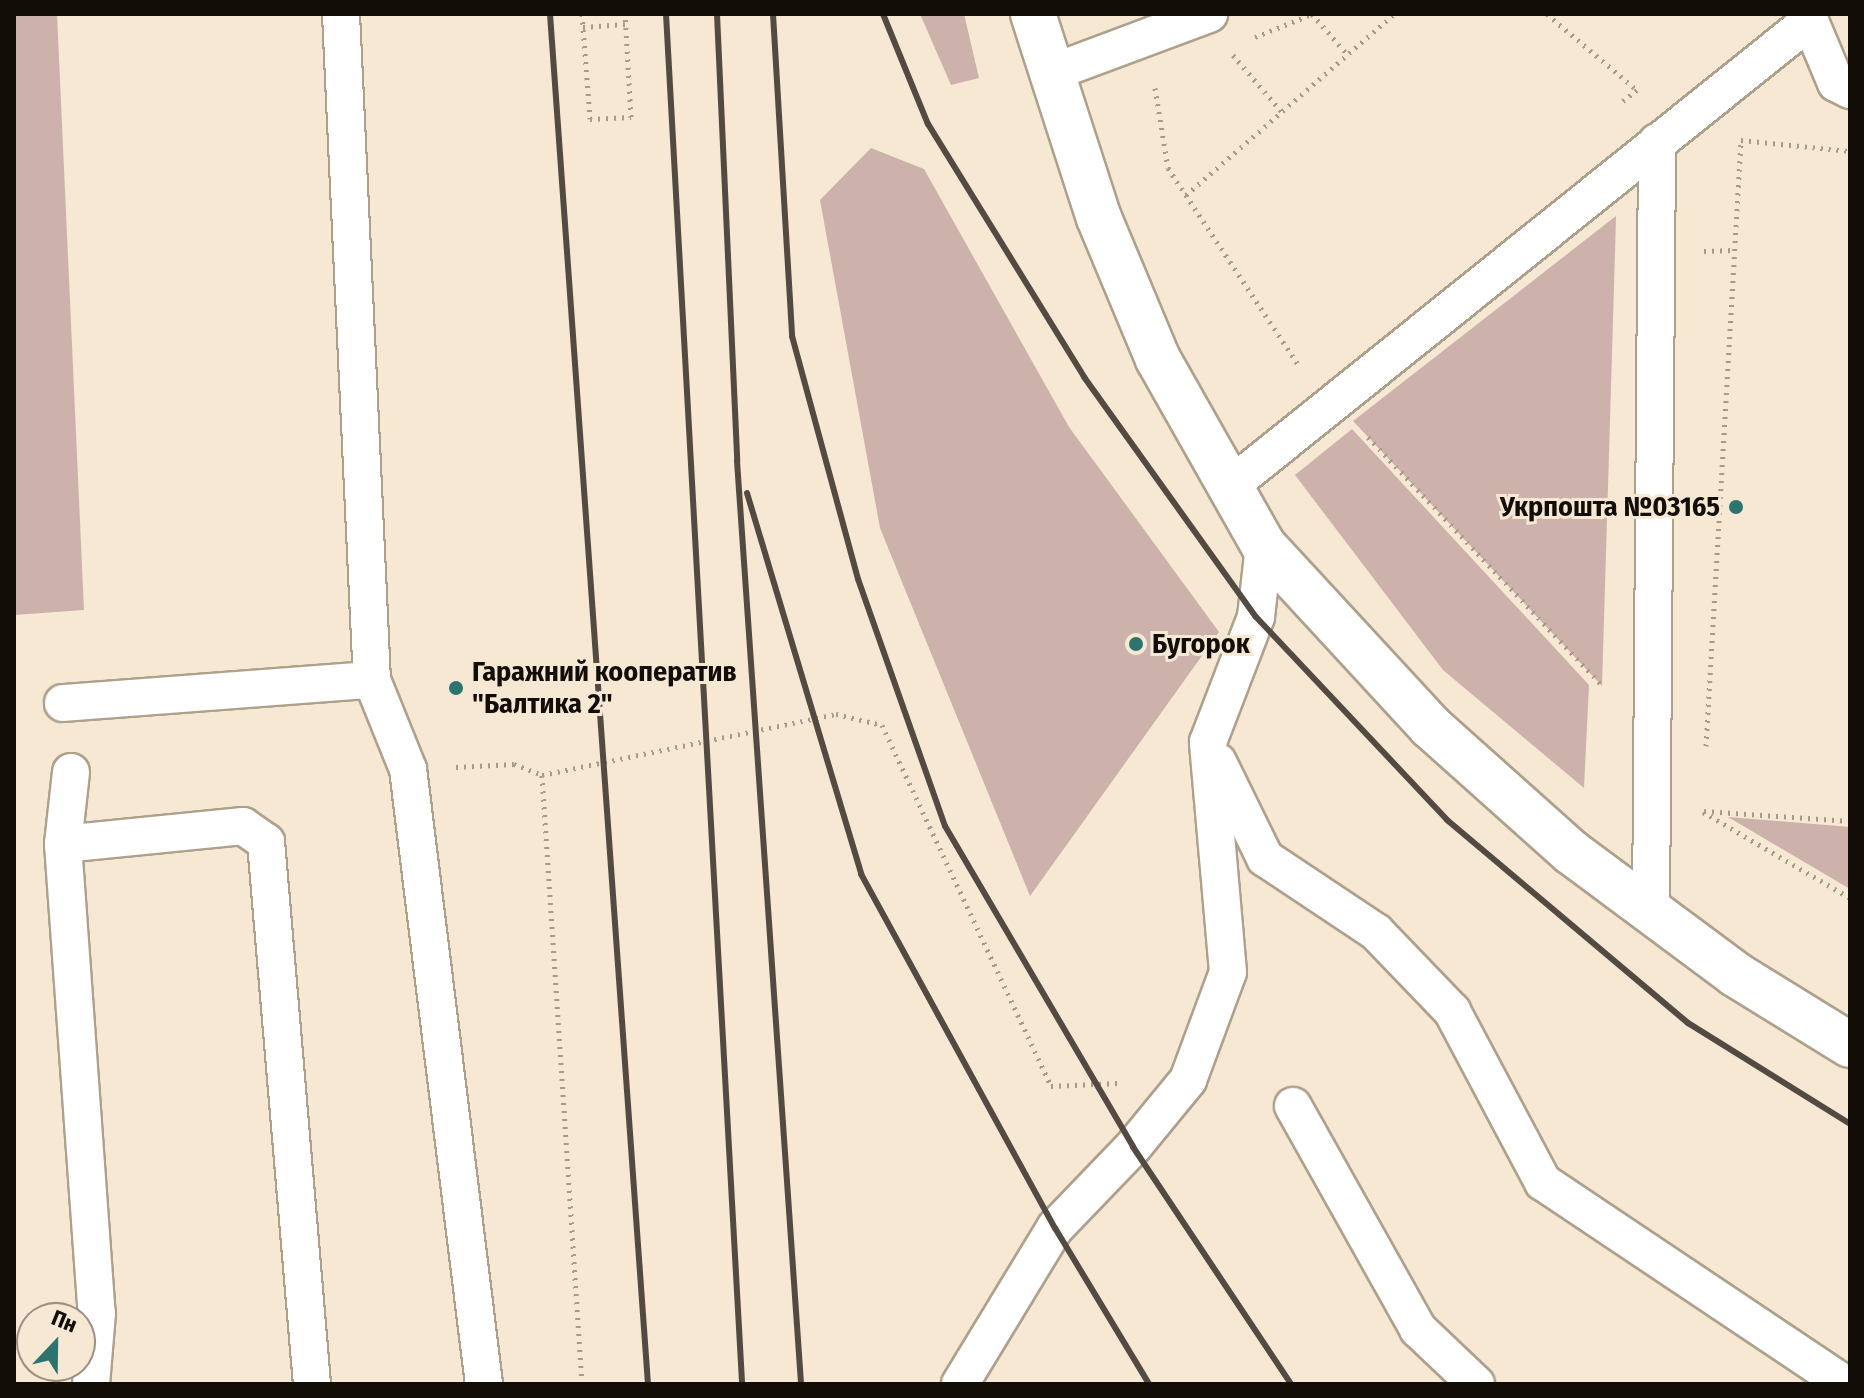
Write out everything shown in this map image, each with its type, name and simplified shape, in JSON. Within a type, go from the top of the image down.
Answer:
[{"type":"street","points":[[1033,14],[1099,218],[1158,359],[1264,546],[1430,726],[1571,852],[1735,974],[1850,1045]]},
{"type":"lane","points":[[341,14],[372,680],[408,769],[484,1384]]},
{"type":"lane","points":[[1051,73],[1209,14]]},
{"type":"lane","points":[[1230,486],[1807,18],[1836,83],[1850,90]]},
{"type":"lane","points":[[1651,912],[1657,142]]},
{"type":"lane","points":[[960,1384],[1055,1228],[1133,1147],[1188,1080],[1228,972],[1208,742],[1256,617],[1264,546]]},
{"type":"lane","points":[[63,703],[372,680]]},
{"type":"lane","points":[[1208,742],[1265,858],[1376,932],[1452,1011],[1543,1182],[1845,1384]]},
{"type":"lane","points":[[71,772],[63,844],[97,1313],[91,1384]]},
{"type":"lane","points":[[63,844],[243,826],[266,842],[312,1384]]},
{"type":"lane","points":[[1293,1106],[1418,1329],[1476,1384]]},
{"type":"path","points":[[582,14],[590,119],[631,117],[625,14]]},
{"type":"path","points":[[1312,14],[1347,54]]},
{"type":"path","points":[[1186,195],[1394,14]]},
{"type":"path","points":[[1547,14],[1637,90],[1613,110]]},
{"type":"path","points":[[583,27],[625,24]]},
{"type":"path","points":[[1227,48],[1282,112]]},
{"type":"path","points":[[1153,77],[1168,168],[1302,371],[1314,361]]},
{"type":"path","points":[[1706,752],[1741,140],[1850,151]]},
{"type":"path","points":[[1364,433],[1602,686]]},
{"type":"path","points":[[1601,701],[1602,670]]},
{"type":"path","points":[[408,769],[514,764],[542,775],[836,714],[882,725],[1051,1086],[1188,1080]]},
{"type":"path","points":[[542,775],[582,1384]]},
{"type":"path","points":[[1703,796],[1703,811]]},
{"type":"path","points":[[1703,811],[1850,821]]},
{"type":"path","points":[[1703,811],[1850,898]]},
{"type":"shaded area","points":[[14,14],[57,14],[84,610],[14,615]]},
{"type":"shaded area","points":[[920,14],[964,14],[979,78],[951,85]]},
{"type":"shaded area","points":[[871,148],[924,169],[1069,427],[1219,632],[1030,896],[880,528],[820,200]]},
{"type":"shaded area","points":[[1616,216],[1615,253],[1602,686],[1353,421]]},
{"type":"shaded area","points":[[1352,429],[1589,685],[1584,788],[1443,670],[1295,475]]},
{"type":"shaded area","points":[[1728,817],[1850,827],[1850,889]]},
{"type":"railway","points":[[550,14],[648,1384]]},
{"type":"railway","points":[[666,14],[742,1384]]},
{"type":"railway","points":[[717,14],[737,461],[801,1384]]},
{"type":"railway","points":[[773,14],[792,336],[858,579],[945,826],[1133,1147],[1291,1384]]},
{"type":"railway","points":[[883,14],[928,124],[1084,377],[1256,617],[1447,820],[1688,1023],[1850,1124]]},
{"type":"railway","points":[[747,493],[861,874],[1055,1228],[1149,1384]]},
{"type":"place","name":"Укрпошта №03165","points":[[1736,507]]},
{"type":"place","name":"Бугорок","points":[[1136,644]]},
{"type":"place","name":"Гаражний кооператив \"Балтика 2\"","points":[[456,688]]}]
